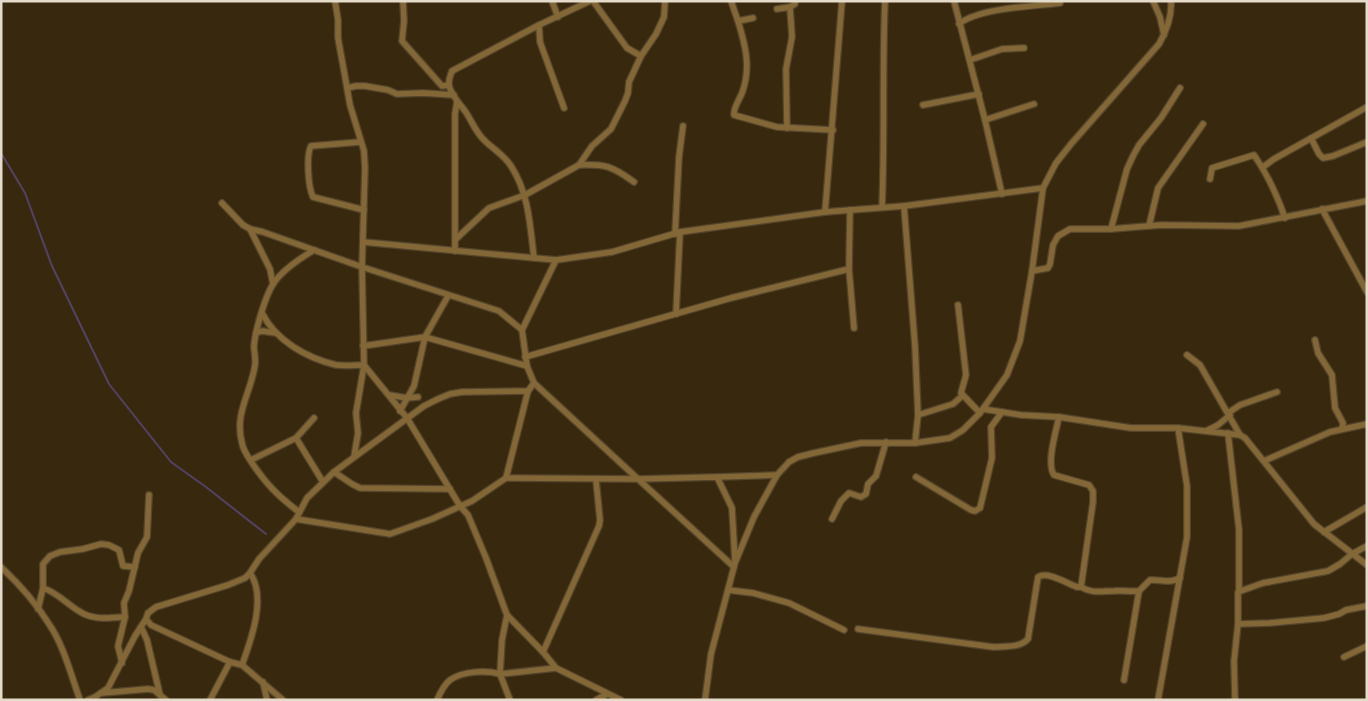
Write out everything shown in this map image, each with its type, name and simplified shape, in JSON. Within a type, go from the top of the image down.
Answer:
[{"type":"street","points":[[335,1],[338,38],[347,88],[360,142],[364,151],[365,168],[362,267],[364,365],[356,413],[358,433],[354,457]]},
{"type":"street","points":[[403,1],[404,27],[402,41],[442,86],[449,85]]},
{"type":"street","points":[[552,1],[558,16]]},
{"type":"street","points":[[534,258],[525,195],[512,167],[503,155],[474,129],[466,112],[457,102],[449,85],[452,71],[539,25],[592,1],[627,48],[641,56]]},
{"type":"street","points":[[456,239],[489,208],[525,195],[579,164],[592,146],[610,129],[628,93],[627,85],[641,56],[656,34],[664,17],[665,1]]},
{"type":"street","points":[[731,1],[748,60],[744,89],[733,113],[734,115],[787,128],[832,130]]},
{"type":"street","points":[[777,9],[790,7],[794,4],[794,1]]},
{"type":"street","points":[[825,212],[842,1]]},
{"type":"street","points":[[882,207],[885,1]]},
{"type":"street","points":[[954,1],[979,94],[1002,194]]},
{"type":"street","points":[[1153,1],[1160,17],[1164,35]]},
{"type":"street","points":[[705,700],[711,654],[734,565],[754,517],[777,475],[798,457],[861,443],[916,443],[950,438],[963,430],[982,411],[1007,375],[1020,341],[1043,188],[1056,163],[1159,44],[1172,12],[1171,1]]},
{"type":"street","points":[[959,24],[967,18],[982,13],[1036,3],[1060,3]]},
{"type":"street","points":[[787,128],[786,69],[792,37],[790,7]]},
{"type":"street","points":[[738,21],[753,18]]},
{"type":"street","points":[[539,25],[540,42],[564,108]]},
{"type":"street","points":[[970,60],[1002,49],[1024,48]]},
{"type":"street","points":[[347,88],[356,86],[382,89],[398,94],[454,95]]},
{"type":"street","points":[[1111,229],[1127,169],[1133,156],[1180,88]]},
{"type":"street","points":[[923,106],[979,94]]},
{"type":"street","points":[[455,251],[455,134],[457,102]]},
{"type":"street","points":[[985,120],[1034,104]]},
{"type":"street","points":[[1263,167],[1367,107]]},
{"type":"street","points":[[1149,226],[1158,188],[1203,124]]},
{"type":"street","points":[[676,314],[683,126]]},
{"type":"street","points":[[1311,138],[1323,158],[1333,156],[1367,142]]},
{"type":"street","points":[[360,142],[311,146],[309,153],[309,189],[312,197],[364,210]]},
{"type":"street","points":[[1210,179],[1212,168],[1254,155],[1275,189],[1285,218]]},
{"type":"street","points":[[579,164],[608,166],[634,182]]},
{"type":"street","points":[[363,242],[556,260],[612,252],[678,233],[825,212],[904,206],[1043,188]]},
{"type":"street","points":[[1032,271],[1048,268],[1053,245],[1058,236],[1070,230],[1149,226],[1239,226],[1367,201]]},
{"type":"street","points":[[222,204],[233,216],[250,229],[448,296],[499,311],[522,330]]},
{"type":"street","points":[[904,206],[915,346],[918,414],[916,443]]},
{"type":"street","points":[[1322,209],[1367,292]]},
{"type":"street","points":[[850,210],[849,270],[854,328]]},
{"type":"street","points":[[250,229],[270,269],[273,284]]},
{"type":"street","points":[[299,512],[276,495],[250,460],[242,444],[240,411],[255,364],[254,346],[256,333],[273,284],[290,267],[314,250]]},
{"type":"street","points":[[556,260],[522,330],[526,366],[534,383],[734,565]]},
{"type":"street","points":[[525,357],[731,298],[849,270]]},
{"type":"street","points":[[400,411],[414,386],[425,337],[448,296]]},
{"type":"street","points":[[958,305],[966,375],[961,393],[962,396]]},
{"type":"street","points":[[262,312],[276,333],[309,356],[337,365],[364,365],[407,418],[460,506],[468,516],[507,615],[556,668],[620,700]]},
{"type":"street","points":[[256,333],[262,331],[276,333]]},
{"type":"street","points":[[363,346],[425,337],[526,366]]},
{"type":"street","points":[[1315,340],[1318,353],[1332,376],[1335,408],[1343,423],[1342,429]]},
{"type":"street","points":[[1188,355],[1200,365],[1240,435]]},
{"type":"street","points":[[506,478],[528,391],[534,383]]},
{"type":"street","points":[[414,386],[424,406]]},
{"type":"street","points":[[88,700],[108,688],[148,612],[156,607],[245,578],[259,559],[296,519],[307,498],[323,482],[424,406],[438,398],[456,393],[528,391]]},
{"type":"street","points":[[1204,432],[1218,425],[1240,406],[1277,392]]},
{"type":"street","points":[[389,394],[407,398],[418,397]]},
{"type":"street","points":[[918,414],[953,404],[962,396]]},
{"type":"street","points":[[962,396],[982,411],[1059,417],[1131,428],[1178,428],[1240,435],[1246,438],[1314,524],[1367,565]]},
{"type":"street","points":[[916,477],[971,510],[975,511],[980,508],[992,458],[991,426],[1002,412]]},
{"type":"street","points":[[1059,417],[1051,459],[1051,472],[1054,475],[1089,485],[1092,491],[1093,502],[1081,587]]},
{"type":"street","points":[[250,460],[296,438],[314,418]]},
{"type":"street","points":[[1264,461],[1274,455],[1342,429],[1367,424]]},
{"type":"street","points":[[1158,700],[1187,537],[1187,486],[1178,428]]},
{"type":"street","points":[[1228,433],[1239,530],[1238,624],[1234,661],[1235,700]]},
{"type":"street","points":[[296,438],[323,482]]},
{"type":"street","points":[[832,519],[844,497],[849,493],[861,497],[866,494],[868,484],[876,476],[886,442]]},
{"type":"street","points":[[334,472],[360,488],[450,489]]},
{"type":"street","points":[[296,519],[390,534],[432,519],[472,501],[506,478],[596,480],[777,475]]},
{"type":"street","points":[[717,477],[732,508],[734,565]]},
{"type":"street","points":[[543,652],[599,526],[596,480]]},
{"type":"street","points":[[122,664],[118,646],[125,617],[124,603],[129,591],[138,553],[148,532],[149,495]]},
{"type":"street","points":[[1324,532],[1367,507]]},
{"type":"street","points":[[38,609],[43,588],[43,564],[50,556],[60,552],[75,551],[95,544],[104,544],[119,550],[122,566],[135,566]]},
{"type":"street","points":[[1239,590],[1264,583],[1328,571],[1367,546]]},
{"type":"street","points":[[1,567],[22,587],[50,625],[80,700]]},
{"type":"street","points":[[242,665],[256,615],[258,588],[250,573]]},
{"type":"street","points":[[858,629],[993,647],[1012,646],[1024,643],[1028,638],[1038,577],[1043,574],[1048,574],[1064,582],[1094,592],[1115,590],[1127,593],[1139,592]]},
{"type":"street","points":[[1124,680],[1139,592],[1150,580],[1166,582],[1180,578]]},
{"type":"street","points":[[43,588],[54,592],[75,608],[90,616],[100,618],[125,617]]},
{"type":"street","points":[[728,590],[753,593],[789,603],[844,630]]},
{"type":"street","points":[[1238,624],[1324,618],[1340,614],[1346,610],[1367,606]]},
{"type":"street","points":[[507,615],[501,648],[500,674],[510,700]]},
{"type":"street","points":[[146,619],[151,625],[230,662],[242,665],[283,700]]},
{"type":"street","points":[[141,627],[147,640],[160,695]]},
{"type":"street","points":[[1344,657],[1367,646]]},
{"type":"street","points":[[210,700],[230,662]]},
{"type":"street","points":[[437,700],[449,681],[460,676],[556,668]]},
{"type":"street","points":[[263,682],[267,700]]},
{"type":"street","points":[[102,693],[141,688],[154,690],[166,700]]},
{"type":"street","points":[[596,700],[607,694]]},
{"type":"waterway","points":[[1,153],[25,193],[52,266],[109,384],[171,462],[266,534]]}]
